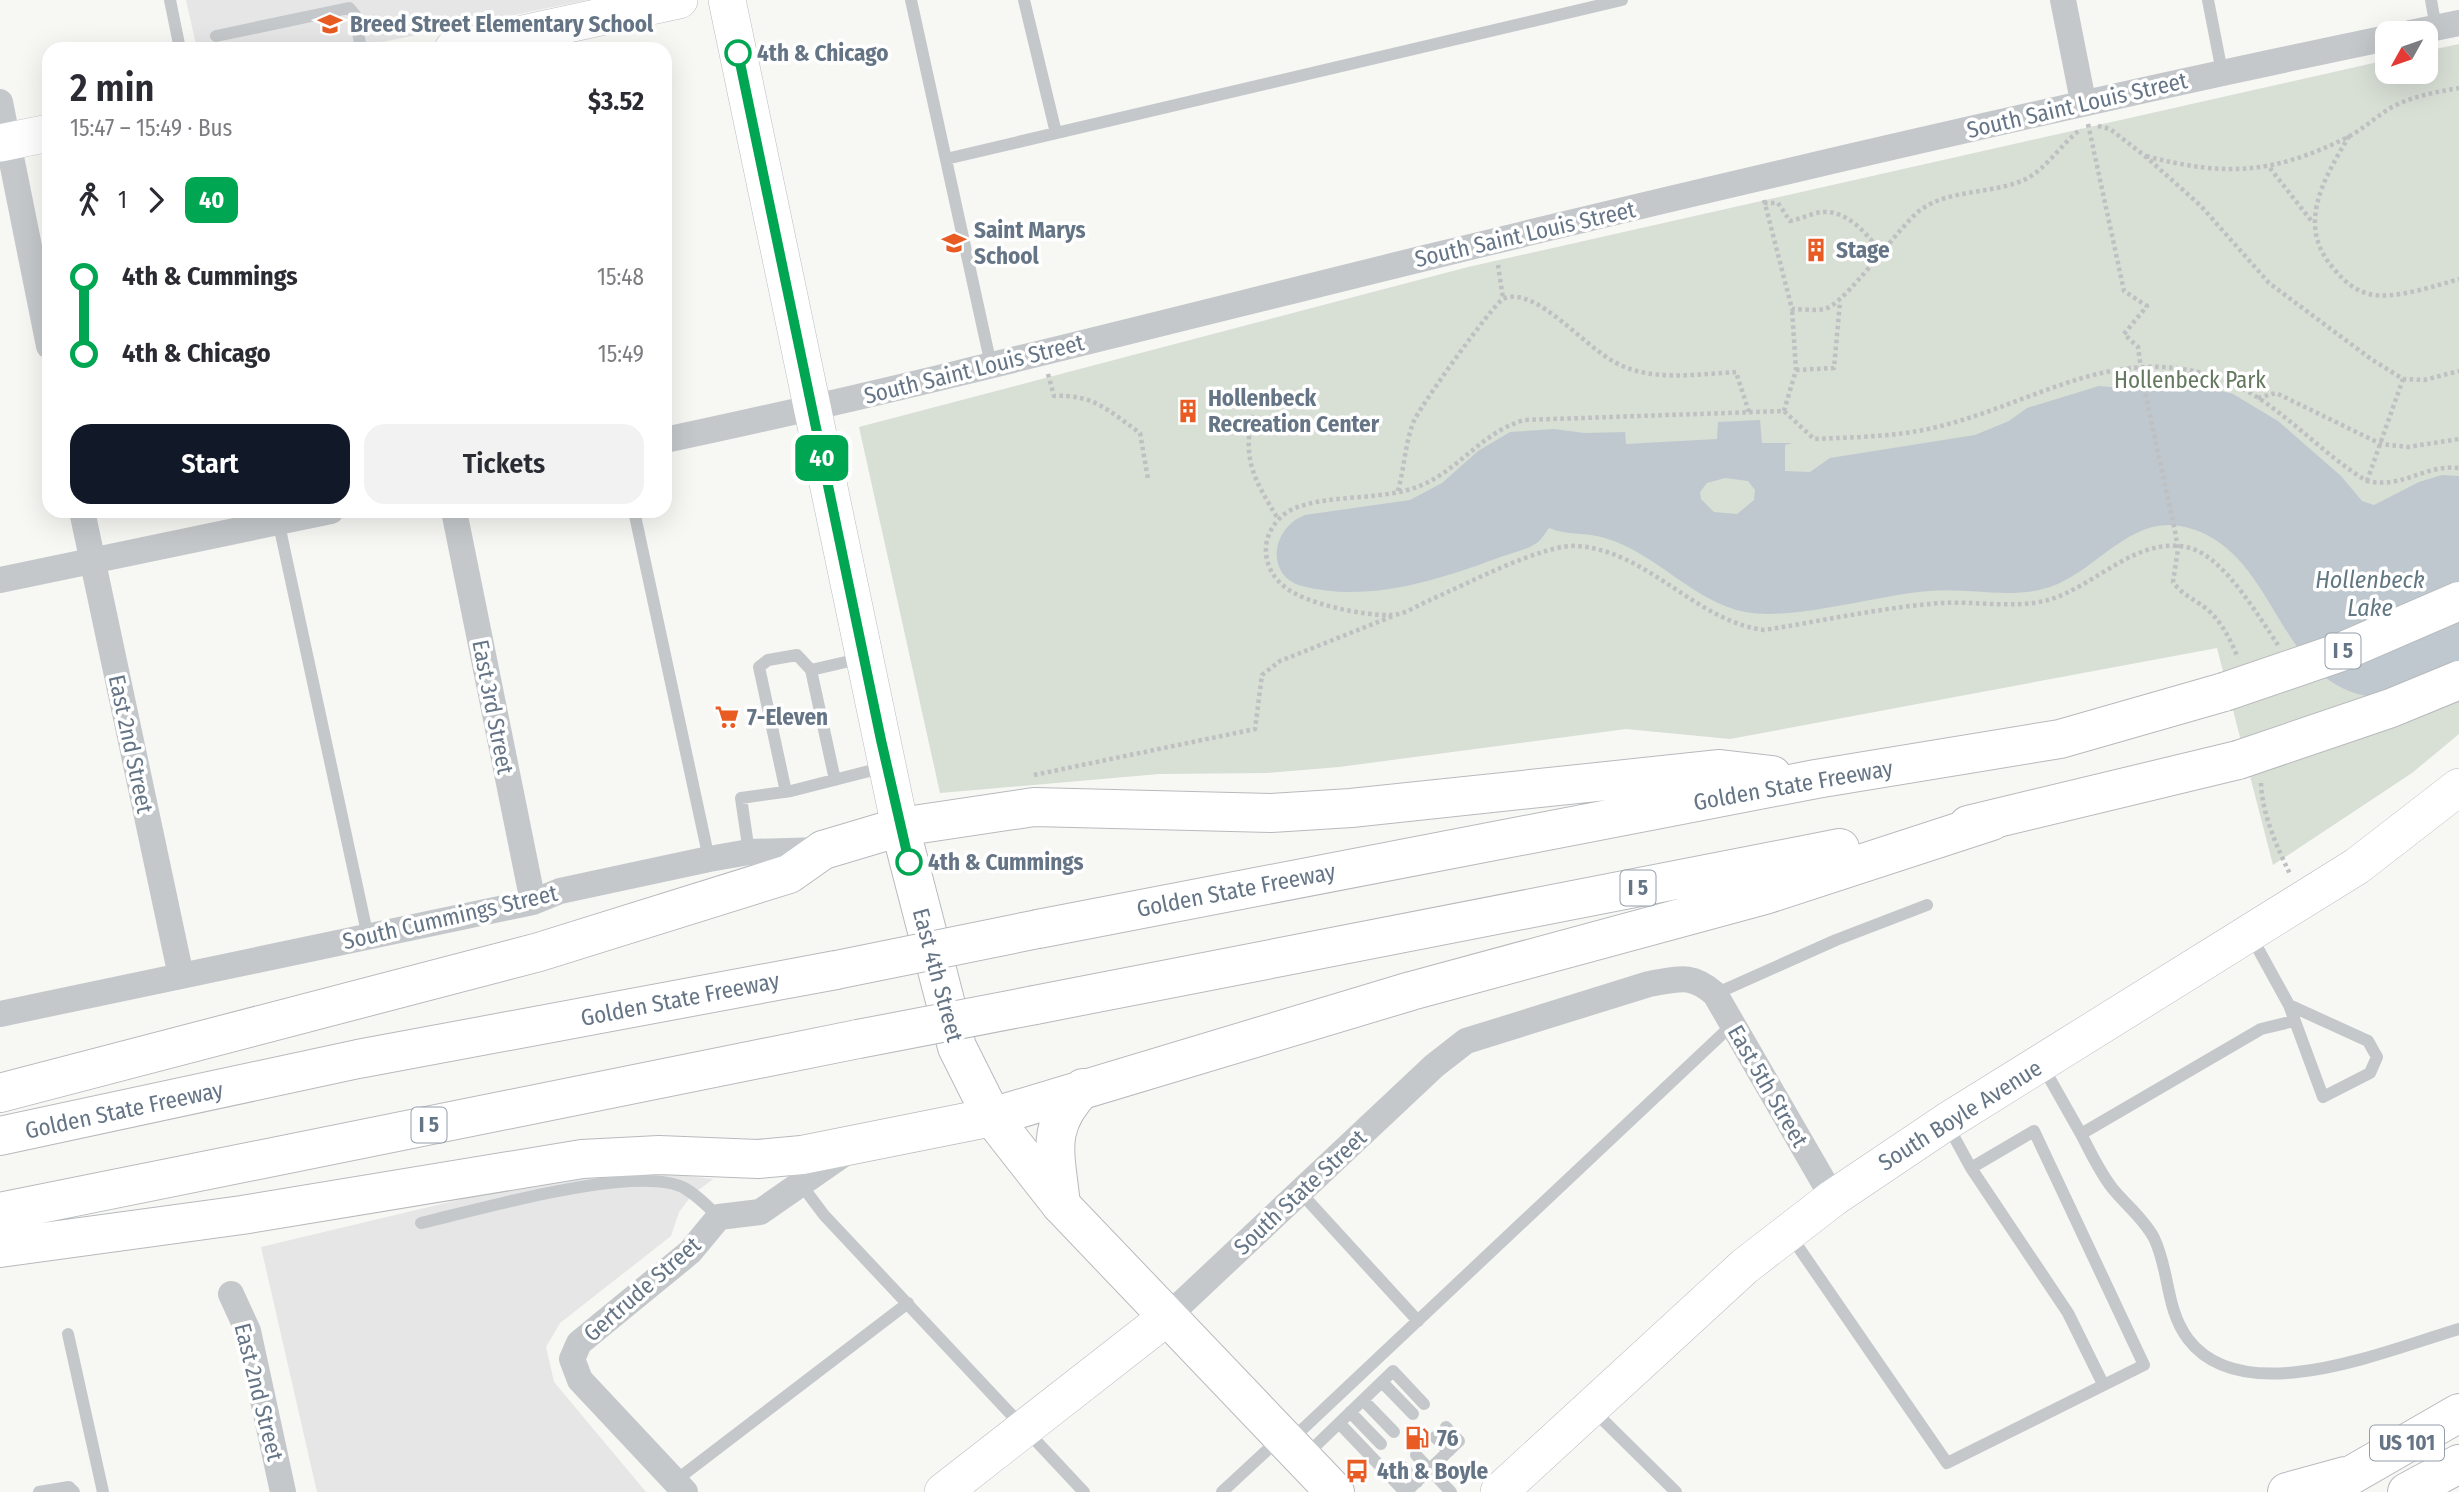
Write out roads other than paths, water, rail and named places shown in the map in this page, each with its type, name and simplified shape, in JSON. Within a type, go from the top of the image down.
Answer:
[{"type":"main road","points":[[520,42],[539,40],[679,0]]},
{"type":"main road","name":"East 4th Street","points":[[727,0],[886,767],[957,1047],[992,1117],[1061,1205],[1335,1492]]},
{"type":"main road","points":[[4,142],[42,134]]},
{"type":"main road","name":"Golden State Freeway","points":[[0,1136],[358,1059],[836,970],[1816,779],[2060,739],[2224,692],[2341,652],[2459,601]]},
{"type":"main road","name":"I 5","points":[[0,1212],[858,1038],[1992,821],[2238,760],[2391,708],[2459,680]]},
{"type":"main road","name":"South Cummings Street","points":[[823,850],[900,827],[1034,807],[1271,813],[1351,808],[1720,769],[1816,779]]},
{"type":"main road","name":"South Boyle Avenue","points":[[1499,1492],[1736,1274],[1787,1231],[1946,1122],[2357,866],[2459,787]]},
{"type":"main road","points":[[0,1248],[229,1217],[582,1159],[659,1155],[758,1159],[802,1155],[992,1117],[1411,991],[1765,895],[1992,821]]},
{"type":"main road","points":[[0,1093],[539,952],[789,874],[823,850]]},
{"type":"main road","points":[[1061,1205],[1055,1132],[1067,1105],[1083,1088]]},
{"type":"main road","name":"South State Street","points":[[943,1492],[1167,1317]]},
{"type":"main road","name":"US 101","points":[[2322,1492],[2459,1413]]},
{"type":"main road","name":"US 101","points":[[2407,1492],[2459,1464]]},
{"type":"main road","points":[[2287,1492],[2354,1473]]},
{"type":"main road","points":[[2433,1492],[2459,1475]]},
{"type":"street","points":[[2063,0],[2085,112]]},
{"type":"street","name":"South Saint Louis Street","points":[[672,439],[811,409],[1494,242],[1761,191],[2085,112],[2222,72],[2375,40]]},
{"type":"street","points":[[0,102],[4,142],[42,314]]},
{"type":"street","name":"East 2nd Street","points":[[83,518],[181,976]]},
{"type":"street","points":[[0,580],[92,562],[273,518]]},
{"type":"street","name":"East 3rd Street","points":[[455,518],[533,902]]},
{"type":"street","name":"South Cummings Street","points":[[0,1014],[533,902],[561,891],[709,859],[749,852],[823,850]]},
{"type":"street","name":"South State Street","points":[[1167,1317],[1434,1066],[1466,1041],[1649,984],[1677,979],[1706,987]]},
{"type":"street","name":"East 5th Street","points":[[1706,987],[1733,1024],[1833,1198]]},
{"type":"street","name":"Gertrude Street","points":[[680,1487],[580,1380],[572,1359],[579,1343],[690,1252],[719,1217],[761,1212],[799,1183],[859,1144]]},
{"type":"street","name":"East 2nd Street","points":[[231,1294],[248,1331],[283,1492]]},
{"type":"lane","points":[[170,0],[179,42]]},
{"type":"lane","points":[[911,0],[990,365]]},
{"type":"lane","points":[[1024,0],[1056,133]]},
{"type":"lane","points":[[946,159],[1622,0]]},
{"type":"lane","points":[[2208,0],[2222,72]]},
{"type":"lane","points":[[2431,0],[2448,25]]},
{"type":"lane","points":[[216,36],[349,8],[355,15],[360,42]]},
{"type":"lane","points":[[277,518],[368,937]]},
{"type":"lane","points":[[636,518],[709,859]]},
{"type":"lane","points":[[786,792],[759,667],[768,660],[797,655],[811,670],[835,780]]},
{"type":"lane","points":[[811,670],[863,658]]},
{"type":"lane","points":[[749,852],[741,798],[786,792],[886,767]]},
{"type":"lane","points":[[1706,987],[1927,905]]},
{"type":"lane","points":[[2250,932],[2289,1005],[2323,1097],[2370,1073],[2377,1057],[2368,1041],[2289,1005]]},
{"type":"lane","points":[[2081,1134],[2261,1029],[2294,1021]]},
{"type":"lane","points":[[1291,1445],[1418,1321],[1733,1024]]},
{"type":"lane","points":[[2041,1064],[2113,1189],[2149,1228],[2161,1252],[2171,1307],[2187,1338],[2207,1360],[2246,1374],[2291,1374],[2459,1329]]},
{"type":"lane","points":[[1946,1122],[1971,1168],[2068,1313],[2103,1384]]},
{"type":"lane","points":[[1787,1231],[1947,1463],[2144,1364],[2034,1131],[1971,1168]]},
{"type":"lane","points":[[421,1223],[612,1181],[650,1179],[685,1188],[719,1217]]},
{"type":"lane","points":[[799,1183],[824,1215],[1084,1492]]},
{"type":"lane","points":[[1300,1192],[1418,1321]]},
{"type":"lane","points":[[680,1487],[908,1303]]},
{"type":"lane","points":[[68,1334],[103,1492]]},
{"type":"lane","points":[[1222,1492],[1291,1445],[1339,1423],[1393,1371],[1423,1404]]},
{"type":"lane","points":[[1382,1382],[1413,1414]]},
{"type":"lane","points":[[1363,1400],[1394,1432]]},
{"type":"lane","points":[[1591,1408],[1676,1492]]},
{"type":"lane","points":[[1350,1412],[1381,1444]]},
{"type":"lane","points":[[1339,1423],[1405,1492],[1459,1441],[1446,1427]]},
{"type":"lane","points":[[1435,1437],[1448,1451]]},
{"type":"lane","points":[[1416,1455],[1451,1492]]},
{"type":"lane","points":[[1403,1467],[1417,1482]]},
{"type":"lane","points":[[39,1492],[69,1487],[74,1492]]},
{"type":"water","name":"Hollenbeck Lake","points":[[2176,379],[2233,394],[2278,421],[2341,476],[2362,501],[2374,505],[2419,482],[2442,475],[2459,476],[2459,676],[2419,693],[2391,699],[2368,696],[2337,685],[2313,666],[2237,558],[2212,538],[2180,526],[2162,525],[2128,537],[2066,580],[2035,591],[1929,591],[1811,610],[1765,614],[1726,607],[1624,545],[1598,536],[1549,528],[1537,543],[1521,551],[1424,582],[1375,591],[1326,591],[1302,586],[1290,581],[1282,573],[1278,563],[1279,541],[1294,521],[1305,515],[1410,500],[1442,483],[1478,451],[1510,432],[1554,429],[1584,433],[1625,432],[1626,444],[1717,439],[1718,422],[1760,420],[1762,443],[1793,443],[1785,445],[1785,471],[1810,472],[1830,458],[1975,435],[2009,421],[2027,408],[2099,386],[2123,388]],"holes":[[[1725,478],[1748,481],[1755,490],[1754,500],[1737,514],[1714,512],[1701,499],[1700,492],[1707,483]]]},
{"type":"place","name":"Breed Street Elementary School","points":[[330,24]]},
{"type":"place","name":"4th & Chicago","points":[[738,53]]},
{"type":"place","name":"Saint Marys School","points":[[954,243]]},
{"type":"place","name":"Stage","points":[[1816,250]]},
{"type":"place","name":"Hollenbeck Recreation Center","points":[[1188,411]]},
{"type":"place","name":"7-Eleven","points":[[727,717]]},
{"type":"place","name":"4th & Cummings","points":[[909,862]]},
{"type":"place","name":"76","points":[[1417,1438]]},
{"type":"place","name":"4th & Boyle","points":[[1357,1471]]},
{"type":"park label","name":"Hollenbeck Park","points":[[2190,380]]}]
